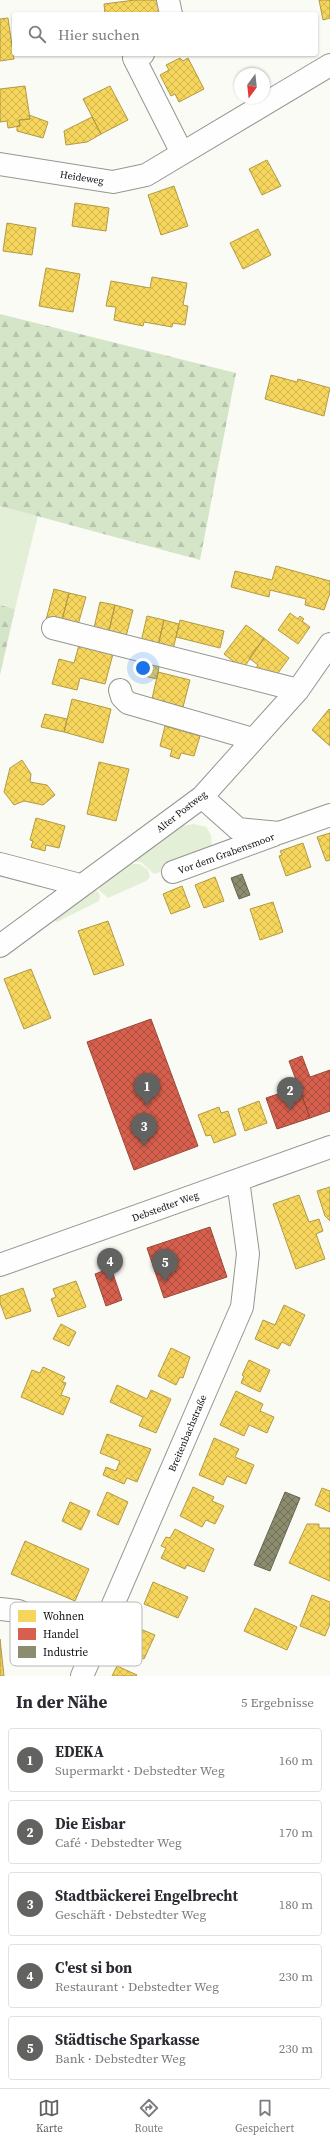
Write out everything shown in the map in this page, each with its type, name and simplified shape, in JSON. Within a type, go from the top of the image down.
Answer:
[{"type":"street","points":[[168,0],[171,12]]},
{"type":"street","points":[[138,56],[182,153]]},
{"type":"street","name":"Heideweg","points":[[0,164],[113,182],[146,175],[330,65]]},
{"type":"street","points":[[53,628],[298,690]]},
{"type":"street","name":"Alter Postweg","points":[[0,946],[80,885],[202,797],[298,690],[330,644]]},
{"type":"street","points":[[120,690],[122,697],[128,703],[253,739]]},
{"type":"street","name":"Vor dem Grabensmoor","points":[[202,797],[238,829],[279,833]]},
{"type":"street","name":"Vor dem Grabensmoor","points":[[174,872],[330,815]]},
{"type":"street","points":[[0,864],[80,885]]},
{"type":"street","name":"Debstedter Weg","points":[[0,1265],[330,1147]]},
{"type":"street","name":"Breitenbachstraße","points":[[113,1602],[242,1307],[248,1254],[238,1180]]},
{"type":"street","points":[[0,1609],[10,1610]]},
{"type":"street","name":"Breitenbachstraße","points":[[82,1676],[86,1666]]},
{"type":"green space","points":[[0,314],[236,373],[200,560],[0,506]]},
{"type":"green space","points":[[0,506],[38,516],[15,609],[0,605]]},
{"type":"green space","points":[[0,605],[15,609],[0,675]]},
{"type":"green space","points":[[194,824],[206,827],[211,835],[212,847],[171,868],[154,874],[141,862],[128,862],[175,827]]},
{"type":"green space","points":[[127,864],[140,864],[148,870],[150,877],[146,881],[108,898],[99,890],[100,879]]},
{"type":"green space","points":[[91,890],[96,890],[100,895],[99,901],[57,922],[54,920],[53,917]]},
{"type":"building: Wohnen","points":[[135,0],[160,0],[162,12],[105,12],[104,4]]},
{"type":"building: Wohnen","points":[[319,0],[330,0],[330,18],[323,20]]},
{"type":"building: Wohnen","points":[[8,18],[12,56],[14,56],[14,59],[0,61],[0,19]]},
{"type":"building: Wohnen","points":[[180,58],[183,61],[188,58],[204,89],[179,102],[175,94],[171,96],[160,75],[169,70],[166,65]]},
{"type":"building: Wohnen","points":[[25,86],[30,119],[19,120],[20,126],[8,128],[7,121],[0,122],[0,89]]},
{"type":"building: Wohnen","points":[[110,86],[128,120],[101,134],[83,99]]},
{"type":"building: Wohnen","points":[[29,115],[48,122],[43,138],[17,131],[17,126],[20,126],[19,120],[30,119]]},
{"type":"building: Wohnen","points":[[92,117],[101,134],[87,142],[66,145],[64,131]]},
{"type":"building: Wohnen","points":[[267,160],[281,186],[262,195],[249,169]]},
{"type":"building: Wohnen","points":[[174,186],[188,226],[161,235],[148,195]]},
{"type":"building: Wohnen","points":[[75,203],[109,208],[106,231],[72,226]]},
{"type":"building: Wohnen","points":[[7,223],[36,228],[32,255],[3,251]]},
{"type":"building: Wohnen","points":[[258,229],[271,255],[243,269],[230,243]]},
{"type":"building: Wohnen","points":[[46,268],[80,274],[73,312],[39,306]]},
{"type":"building: Wohnen","points":[[152,277],[187,283],[183,305],[188,306],[185,325],[173,323],[172,327],[144,322],[143,326],[114,320],[116,307],[106,306],[111,281],[150,288]]},
{"type":"building: Wohnen","points":[[271,375],[297,382],[298,379],[330,388],[324,416],[265,399]]},
{"type":"building: Wohnen","points":[[276,566],[330,581],[330,593],[324,610],[305,605],[306,599],[270,590],[269,597],[231,587],[235,571],[272,580]]},
{"type":"building: Wohnen","points":[[54,589],[69,593],[61,624],[46,620]]},
{"type":"building: Wohnen","points":[[69,593],[86,597],[77,628],[61,624]]},
{"type":"building: Wohnen","points":[[100,602],[115,605],[108,635],[93,632]]},
{"type":"building: Wohnen","points":[[115,605],[133,610],[125,640],[108,635]]},
{"type":"building: Wohnen","points":[[290,613],[298,619],[300,616],[304,619],[302,621],[310,627],[298,644],[278,630]]},
{"type":"building: Wohnen","points":[[147,616],[164,620],[157,650],[140,646]]},
{"type":"building: Wohnen","points":[[164,620],[179,624],[172,654],[157,650]]},
{"type":"building: Wohnen","points":[[180,620],[224,631],[220,648],[176,637]]},
{"type":"building: Wohnen","points":[[246,625],[264,638],[243,669],[224,654]]},
{"type":"building: Wohnen","points":[[264,638],[289,658],[275,677],[255,669],[258,665],[249,658]]},
{"type":"building: Wohnen","points":[[79,645],[113,654],[105,684],[80,678],[77,690],[52,684],[59,659],[74,663]]},
{"type":"building: Wohnen","points":[[144,657],[160,661],[157,679],[140,675]]},
{"type":"building: Wohnen","points":[[158,672],[190,680],[183,707],[152,699]]},
{"type":"building: Wohnen","points":[[72,699],[111,709],[103,743],[64,732]]},
{"type":"building: Wohnen","points":[[329,709],[330,710],[330,746],[312,730]]},
{"type":"building: Wohnen","points":[[45,714],[67,719],[64,732],[41,727]]},
{"type":"building: Wohnen","points":[[165,726],[200,736],[194,756],[181,753],[179,759],[170,756],[172,750],[160,746]]},
{"type":"building: Wohnen","points":[[22,760],[31,774],[30,782],[47,785],[55,795],[43,805],[24,801],[14,805],[4,792],[10,768]]},
{"type":"building: Wohnen","points":[[99,762],[129,769],[116,821],[87,814]]},
{"type":"building: Wohnen","points":[[36,818],[65,826],[59,848],[46,845],[45,851],[31,847],[33,841],[30,840]]},
{"type":"building: Wohnen","points":[[330,833],[330,860],[326,861],[317,837]]},
{"type":"building: Wohnen","points":[[303,843],[311,867],[286,876],[279,856],[282,855],[280,851]]},
{"type":"building: Wohnen","points":[[215,877],[224,901],[204,908],[195,885]]},
{"type":"building: Wohnen","points":[[182,886],[190,907],[171,914],[163,894]]},
{"type":"building: Wohnen","points":[[273,902],[283,932],[260,940],[250,909]]},
{"type":"building: Wohnen","points":[[108,921],[124,965],[94,975],[78,931]]},
{"type":"building: Wohnen","points":[[31,969],[51,1018],[24,1029],[4,979]]},
{"type":"building: Wohnen","points":[[259,1101],[267,1123],[245,1131],[238,1109]]},
{"type":"building: Wohnen","points":[[219,1107],[221,1113],[228,1111],[236,1135],[214,1143],[211,1135],[206,1136],[198,1115]]},
{"type":"building: Wohnen","points":[[330,1187],[330,1221],[325,1216],[317,1191]]},
{"type":"building: Wohnen","points":[[299,1195],[309,1222],[319,1219],[323,1231],[316,1234],[325,1259],[296,1269],[273,1204]]},
{"type":"building: Wohnen","points":[[76,1281],[86,1307],[58,1317],[51,1299],[56,1297],[53,1289]]},
{"type":"building: Wohnen","points":[[23,1288],[31,1311],[6,1319],[0,1303],[0,1296]]},
{"type":"building: Wohnen","points":[[284,1305],[305,1315],[290,1346],[282,1342],[278,1349],[255,1339],[263,1320],[275,1325]]},
{"type":"building: Wohnen","points":[[61,1324],[76,1332],[69,1346],[53,1339]]},
{"type":"building: Wohnen","points":[[171,1348],[190,1357],[183,1378],[180,1377],[176,1385],[158,1376]]},
{"type":"building: Wohnen","points":[[249,1360],[270,1370],[260,1392],[241,1383],[244,1376],[242,1375]]},
{"type":"building: Wohnen","points":[[43,1367],[65,1377],[62,1382],[66,1383],[61,1395],[70,1398],[63,1415],[21,1397],[32,1370],[40,1373]]},
{"type":"building: Wohnen","points":[[117,1385],[147,1399],[151,1390],[171,1399],[156,1433],[139,1426],[143,1417],[110,1402]]},
{"type":"building: Wohnen","points":[[236,1391],[263,1404],[260,1411],[274,1417],[267,1433],[249,1425],[244,1436],[220,1425]]},
{"type":"building: Wohnen","points":[[107,1434],[151,1449],[137,1482],[127,1478],[124,1484],[103,1475],[106,1467],[116,1471],[120,1461],[100,1453]]},
{"type":"building: Wohnen","points":[[214,1438],[239,1449],[235,1457],[254,1465],[246,1484],[227,1476],[223,1485],[199,1475]]},
{"type":"building: Wohnen","points":[[193,1487],[214,1497],[212,1501],[224,1506],[215,1524],[206,1520],[202,1527],[180,1516]]},
{"type":"building: Wohnen","points":[[322,1488],[330,1491],[330,1512],[315,1505]]},
{"type":"building: Wohnen","points":[[107,1492],[128,1502],[118,1525],[97,1515]]},
{"type":"building: Wohnen","points":[[70,1502],[90,1511],[81,1530],[62,1521]]},
{"type":"building: Wohnen","points":[[307,1524],[319,1524],[319,1528],[330,1528],[330,1581],[289,1563]]},
{"type":"building: Wohnen","points":[[175,1529],[214,1549],[204,1572],[187,1565],[185,1569],[161,1558],[166,1548],[161,1546],[166,1537],[170,1538]]},
{"type":"building: Wohnen","points":[[25,1541],[89,1569],[75,1601],[11,1574]]},
{"type":"building: Wohnen","points":[[153,1582],[188,1597],[178,1618],[144,1604]]},
{"type":"building: Wohnen","points":[[312,1595],[330,1602],[330,1624],[325,1636],[300,1626]]},
{"type":"building: Wohnen","points":[[255,1608],[297,1627],[287,1650],[244,1631]]},
{"type":"building: Wohnen","points":[[142,1630],[155,1635],[144,1659],[142,1658]]},
{"type":"building: Wohnen","points":[[0,1639],[4,1676],[0,1676]]},
{"type":"building: Wohnen","points":[[117,1666],[137,1675],[112,1676]]},
{"type":"building: Handel","points":[[151,1019],[198,1146],[134,1170],[87,1042]]},
{"type":"building: Handel","points":[[302,1056],[310,1077],[330,1070],[330,1111],[310,1118],[289,1061]]},
{"type":"building: Handel","points":[[297,1082],[310,1118],[277,1129],[266,1098],[281,1093],[280,1088]]},
{"type":"building: Handel","points":[[210,1227],[227,1277],[164,1298],[147,1248]]},
{"type":"building: Handel","points":[[111,1268],[122,1300],[106,1306],[95,1274]]},
{"type":"building: Industrie","points":[[242,874],[250,895],[239,899],[231,878]]},
{"type":"building: Industrie","points":[[285,1492],[300,1498],[270,1571],[254,1565]]},
{"type":"place","name":"EDEKA","points":[[147,1106]]},
{"type":"place","name":"Die Eisbar","points":[[290,1110]]},
{"type":"place","name":"Stadtbäckerei Engelbrecht","points":[[144,1146]]},
{"type":"place","name":"C'est si bon","points":[[110,1281]]},
{"type":"place","name":"Städtische Sparkasse","points":[[165,1282]]}]
